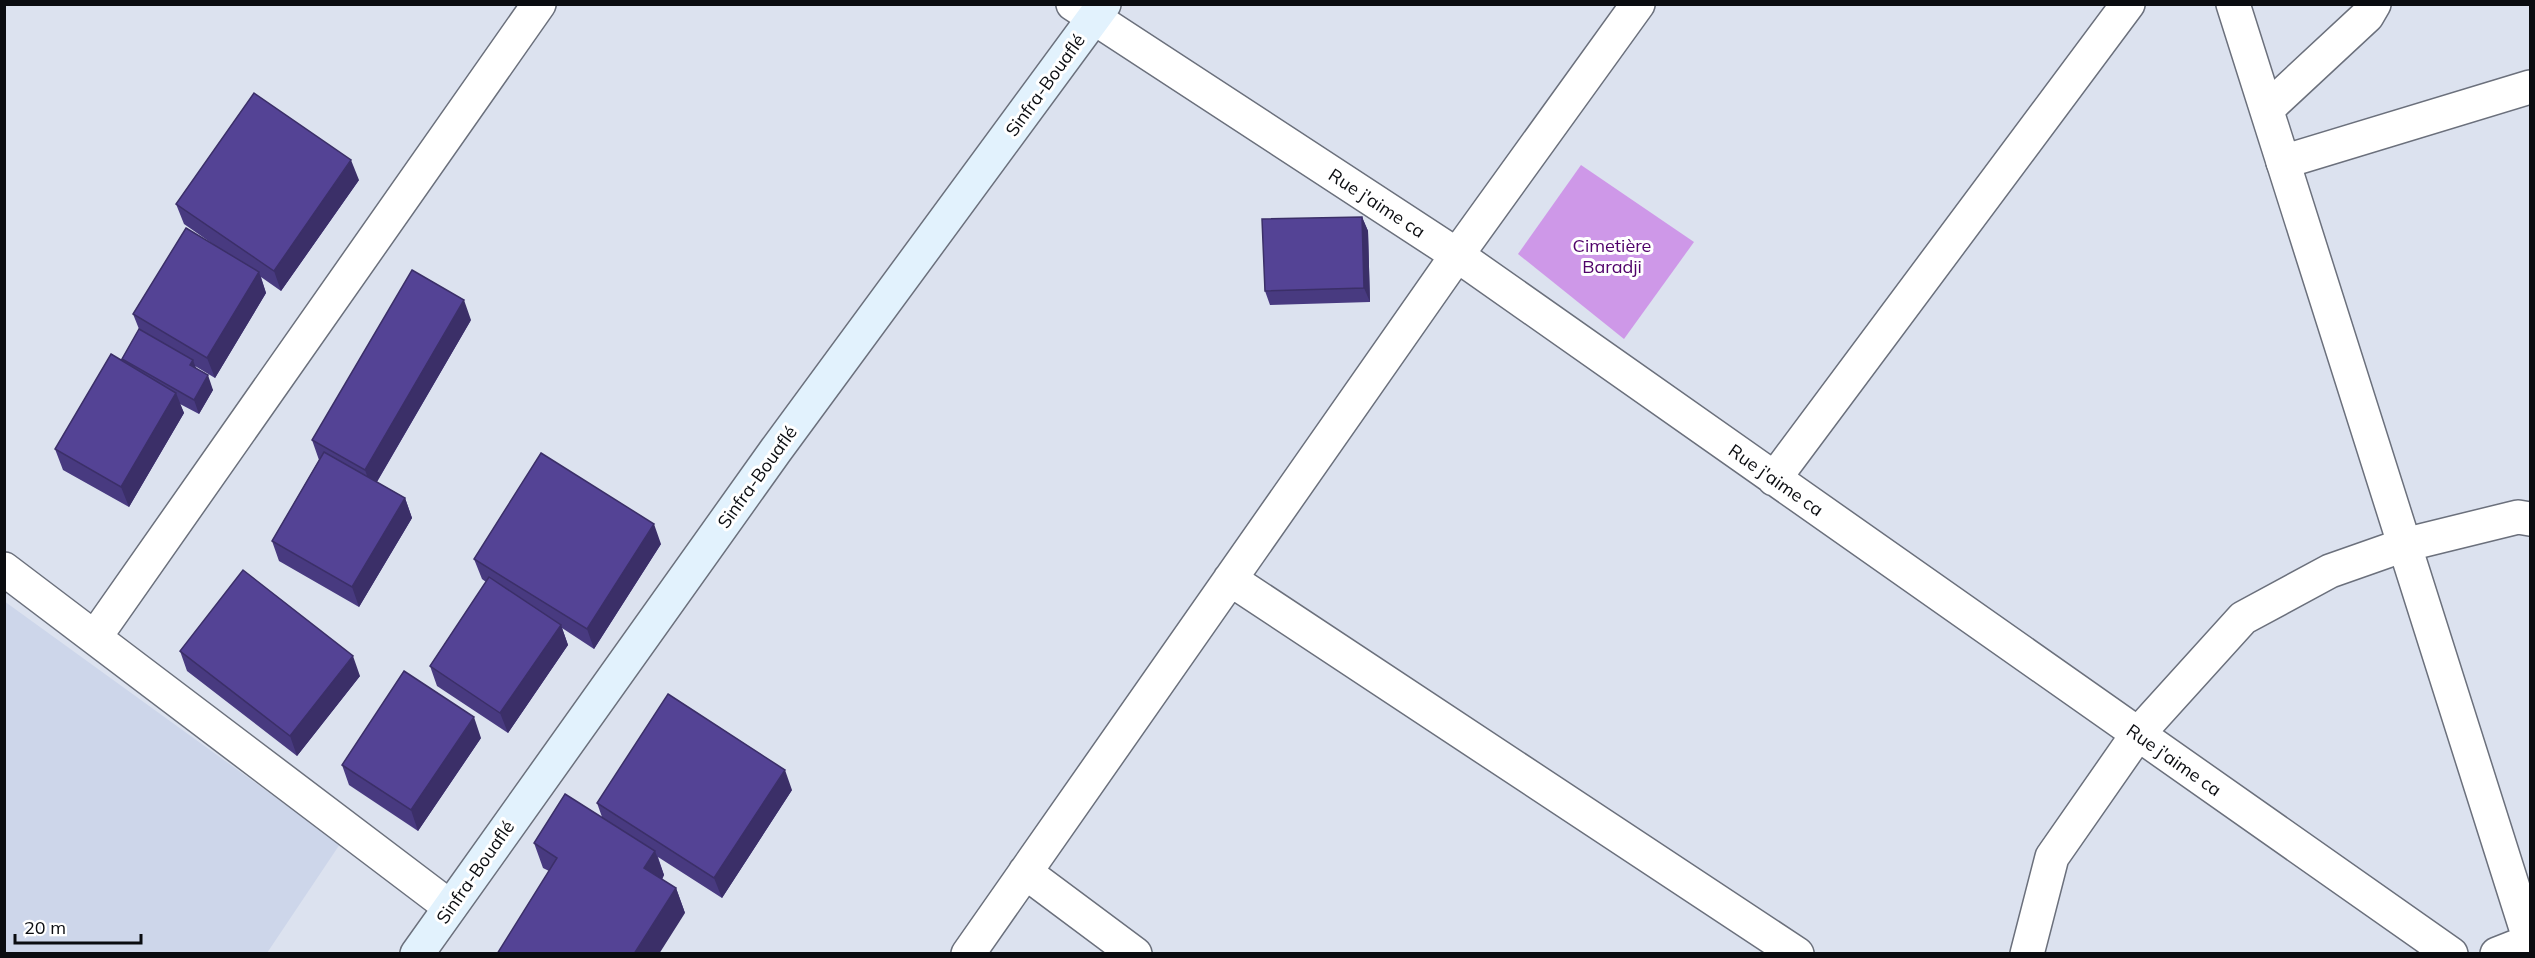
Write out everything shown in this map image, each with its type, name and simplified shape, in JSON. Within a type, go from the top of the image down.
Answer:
[{"type":"main road","name":"Sinfra-Bouaflé","points":[[417,954],[1090,9]]},
{"type":"street","points":[[95,637],[539,4]]},
{"type":"street","points":[[968,954],[1457,255],[1638,4]]},
{"type":"street","points":[[1774,479],[2128,4]]},
{"type":"street","points":[[2233,4],[2530,941],[2497,954]]},
{"type":"street","points":[[2266,109],[2367,16],[2374,4]]},
{"type":"street","name":"Rue j'aime ca","points":[[1090,9],[1457,255],[2451,954]]},
{"type":"street","points":[[2283,162],[2530,87]]},
{"type":"street","points":[[2027,954],[2052,856],[2137,735],[2243,618],[2330,571],[2404,545],[2518,517],[2530,519]]},
{"type":"street","points":[[4,569],[450,907]]},
{"type":"street","points":[[1230,579],[1797,954]]},
{"type":"street","points":[[1025,872],[1135,954]]},
{"type":"shaded area","points":[[4,601],[340,844],[267,953],[5,953]]},
{"type":"green space","name":"Cimetière Baradji","points":[[1581,165],[1694,242],[1624,339],[1518,254]]},
{"type":"building","points":[[254,93],[351,160],[274,271],[176,204]]},
{"type":"building","points":[[1362,217],[1364,288],[1265,291],[1262,219]]},
{"type":"building","points":[[186,228],[259,272],[207,358],[133,314]]},
{"type":"building","points":[[412,270],[464,300],[365,470],[312,440]]},
{"type":"building","points":[[139,329],[193,360],[190,365],[208,375],[194,400],[122,359]]},
{"type":"building","points":[[111,354],[176,393],[121,487],[55,449]]},
{"type":"building","points":[[324,452],[405,498],[352,587],[272,541]]},
{"type":"building","points":[[541,453],[654,524],[587,629],[474,559]]},
{"type":"building","points":[[243,570],[353,656],[290,736],[180,651]]},
{"type":"building","points":[[489,577],[561,625],[500,713],[430,666]]},
{"type":"building","points":[[404,671],[474,717],[411,810],[342,765]]},
{"type":"building","points":[[668,694],[785,770],[714,878],[597,803]]},
{"type":"building","points":[[565,794],[655,851],[644,868],[676,888],[634,954],[497,954],[557,858],[534,843]]}]
